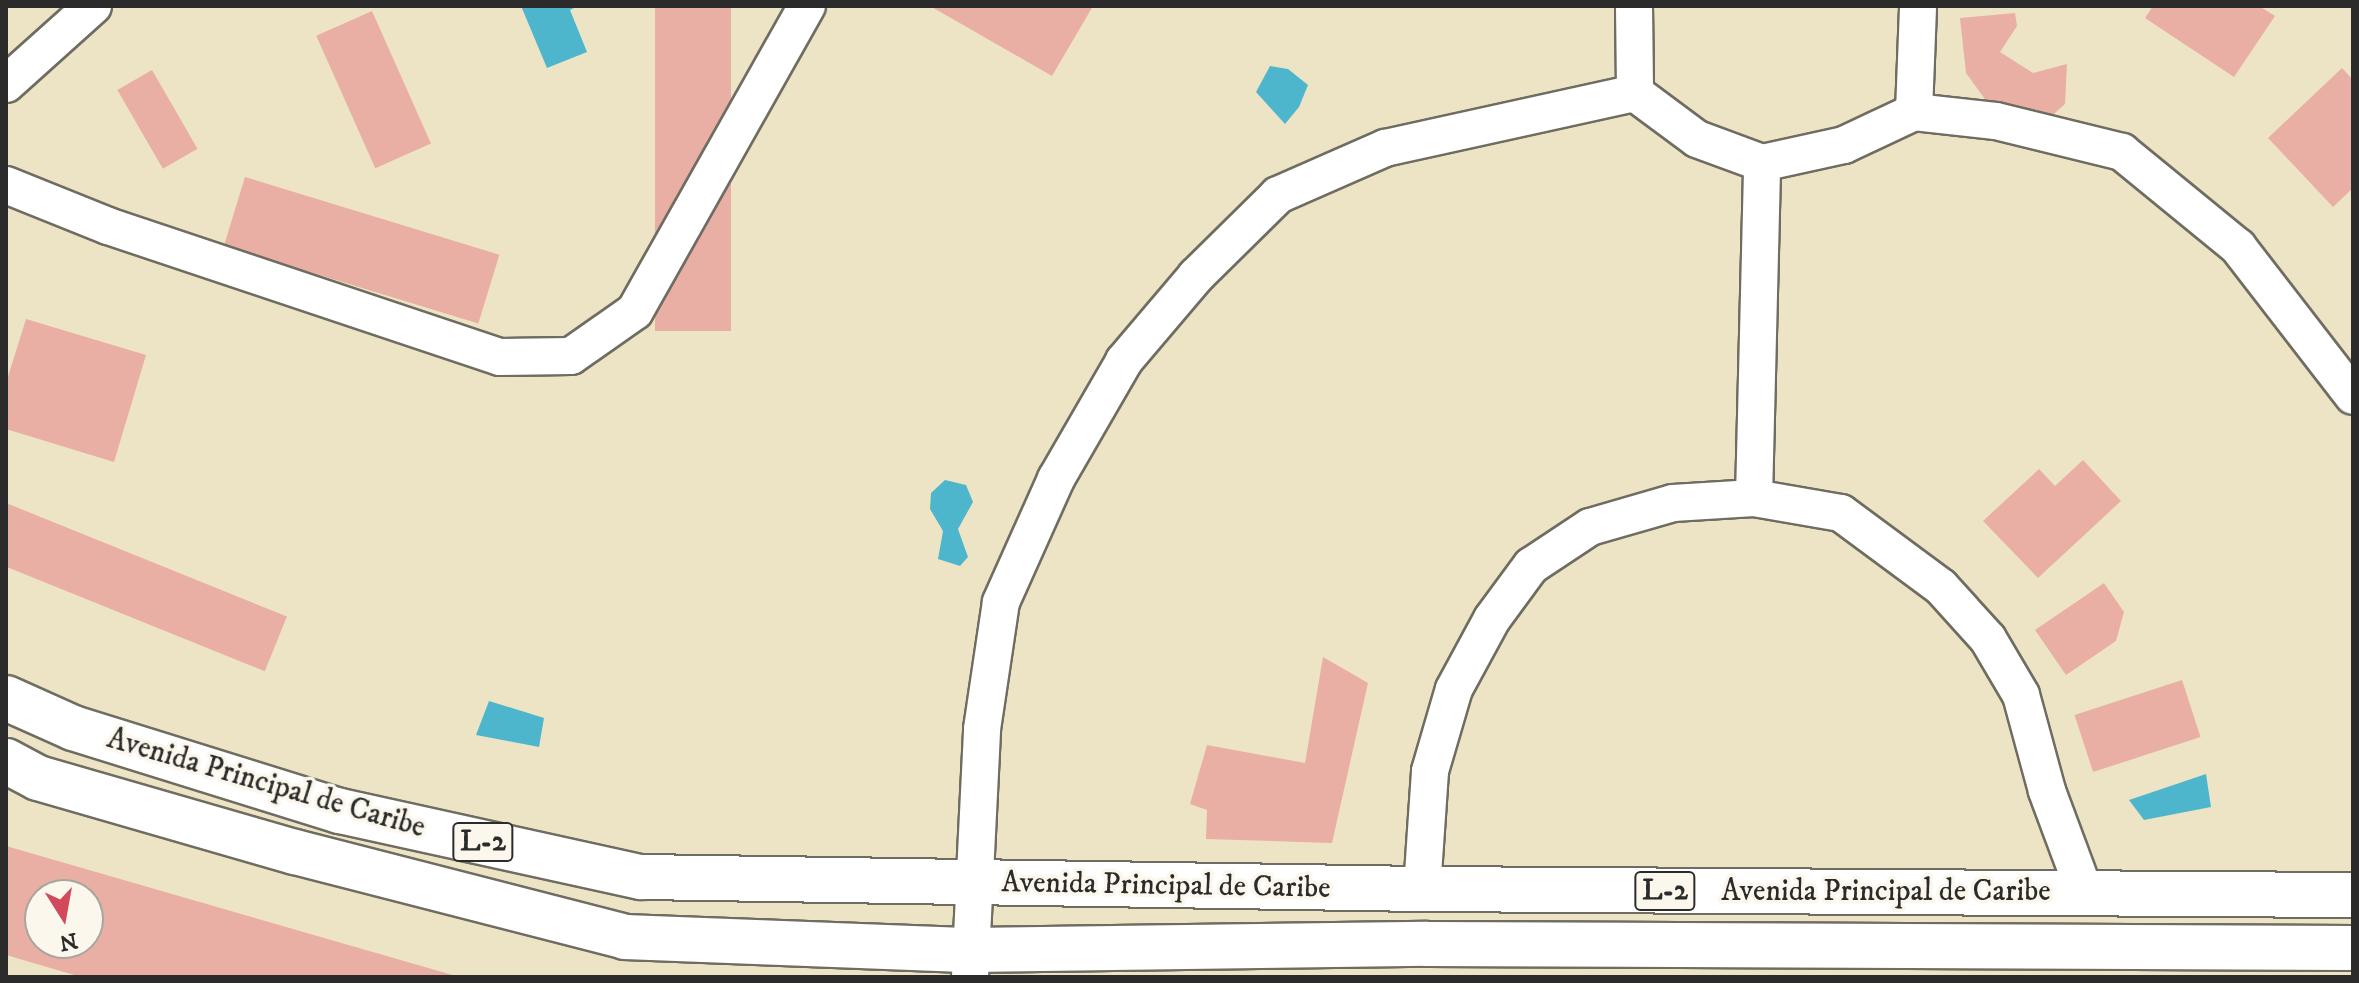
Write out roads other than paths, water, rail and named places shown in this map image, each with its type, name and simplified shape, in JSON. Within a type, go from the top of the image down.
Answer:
[{"type":"main road","name":"Avenida Principal de Caribe","points":[[6,698],[73,728],[340,811],[641,877],[1422,889],[2353,895]]},
{"type":"main road","name":"Avenida Principal de Caribe","points":[[6,761],[38,778],[295,852],[625,937],[970,963],[1427,944],[2353,948]]},
{"type":"street","points":[[6,84],[93,6]]},
{"type":"street","points":[[6,185],[108,226],[500,357],[571,356],[635,311],[807,6]]},
{"type":"street","points":[[1634,6],[1635,93]]},
{"type":"street","points":[[1914,112],[1918,6]]},
{"type":"street","points":[[970,963],[978,884],[982,729],[1001,602],[1056,479],[1124,361],[1196,276],[1278,195],[1385,148],[1635,93],[1697,139],[1762,163],[1844,145],[1914,112],[1996,121],[2122,152],[2238,247],[2353,396]]},
{"type":"street","points":[[1754,498],[1762,163]]},
{"type":"street","points":[[1422,889],[1430,771],[1454,689],[1492,619],[1531,566],[1590,527],[1673,503],[1754,498],[1841,513],[1941,587],[1988,639],[2021,695],[2047,791],[2085,893]]},
{"type":"water","points":[[521,6],[578,6],[570,10],[587,52],[547,68]]},
{"type":"water","points":[[1270,66],[1288,69],[1308,85],[1299,107],[1285,124],[1256,92]]},
{"type":"water","points":[[945,480],[966,485],[973,502],[958,529],[968,557],[960,566],[938,559],[943,531],[930,509],[931,493]]},
{"type":"water","points":[[489,701],[544,718],[539,747],[476,735]]},
{"type":"water","points":[[2206,774],[2211,807],[2144,820],[2129,800]]}]
